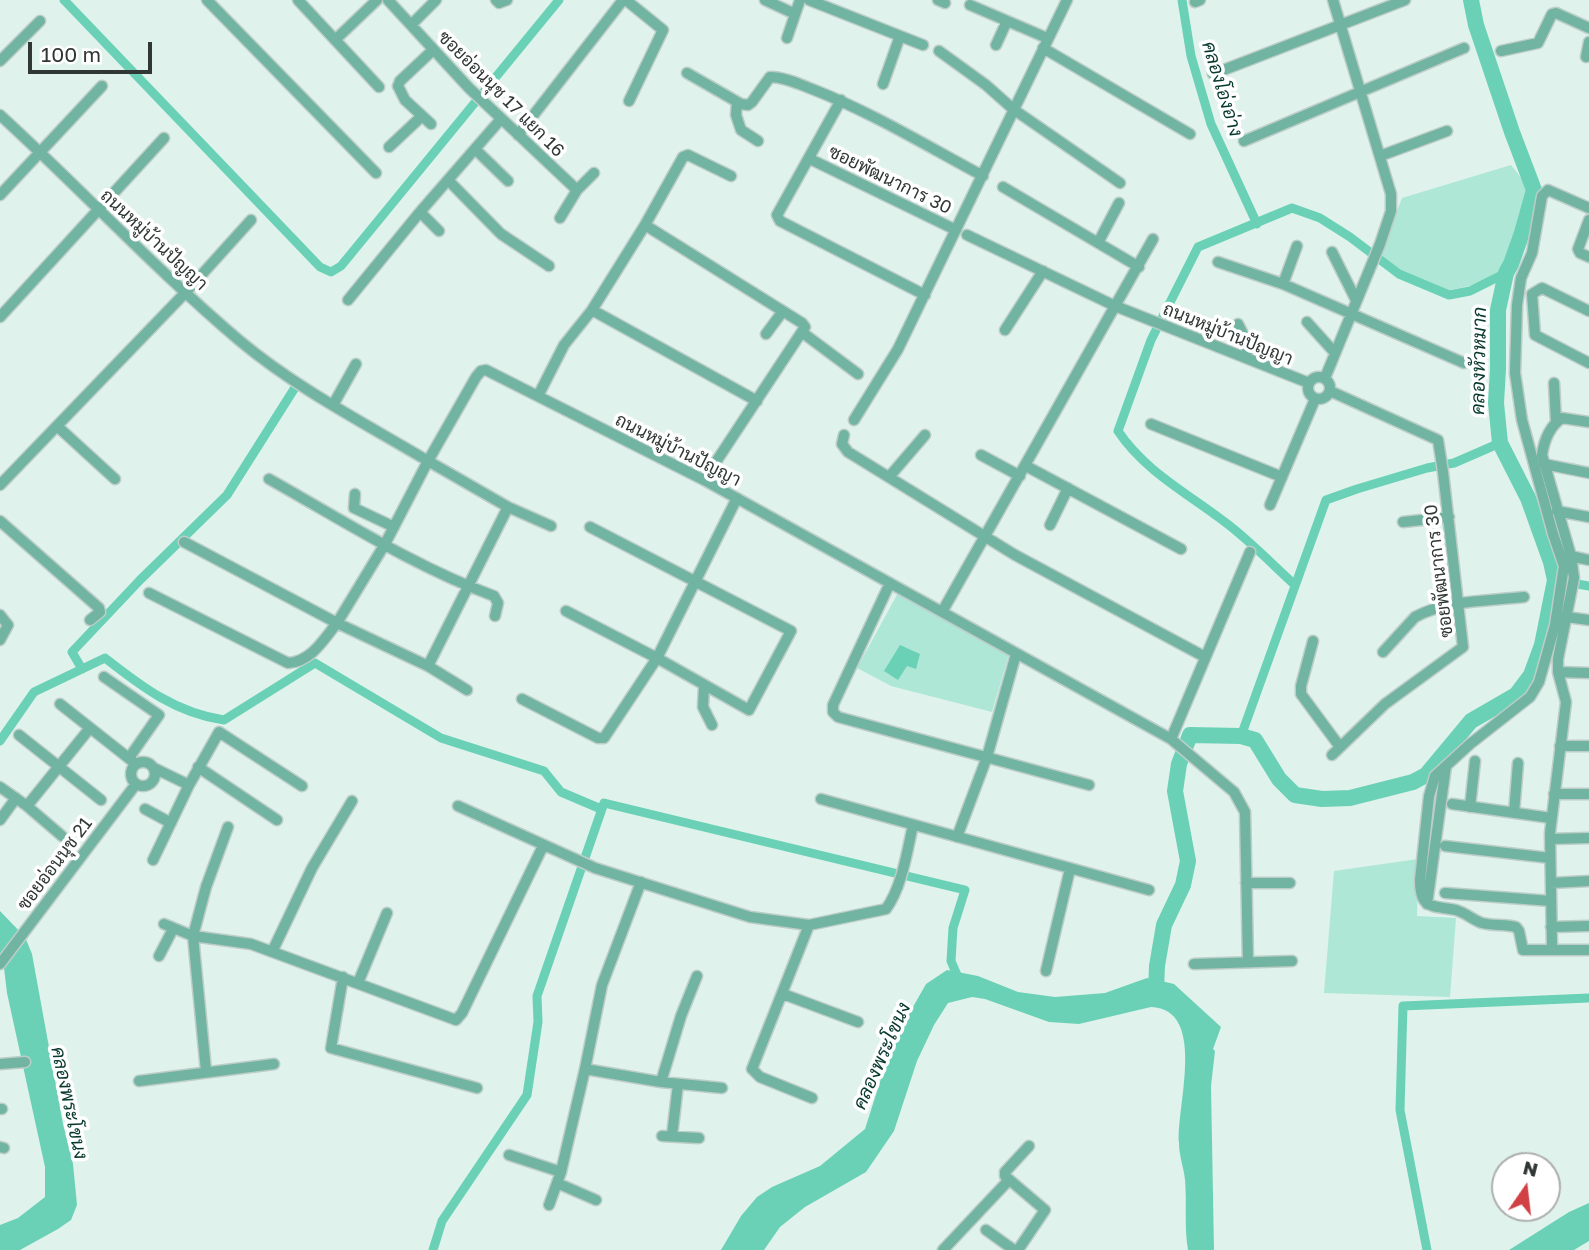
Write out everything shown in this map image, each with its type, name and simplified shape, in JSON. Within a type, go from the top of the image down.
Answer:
[{"type":"street","points":[[207,0],[376,173]]},
{"type":"street","points":[[298,0],[379,87]]},
{"type":"street","points":[[335,40],[376,0]]},
{"type":"street","name":"ซอยอ่อนนุช 17 แยก 16","points":[[388,0],[469,88],[577,190]]},
{"type":"street","points":[[411,25],[436,0]]},
{"type":"street","points":[[496,0],[502,3],[507,0]]},
{"type":"street","points":[[518,135],[624,0],[663,30],[629,101]]},
{"type":"street","points":[[765,0],[795,14]]},
{"type":"street","points":[[787,38],[800,0]]},
{"type":"street","points":[[809,0],[923,45]]},
{"type":"street","points":[[853,420],[898,349],[926,295],[1067,0]]},
{"type":"street","points":[[1270,505],[1315,399],[1326,398],[1330,391],[1330,384],[1325,378],[1391,211],[1391,194],[1333,0]]},
{"type":"street","points":[[1213,74],[1405,0]]},
{"type":"street","points":[[970,5],[1007,21],[1045,43],[1190,134]]},
{"type":"street","points":[[1500,51],[1538,43],[1548,19],[1556,13],[1589,29]]},
{"type":"street","points":[[0,61],[40,21]]},
{"type":"street","points":[[996,45],[1007,21]]},
{"type":"street","points":[[883,84],[900,36]]},
{"type":"street","points":[[1586,57],[1589,42]]},
{"type":"street","points":[[1244,141],[1464,48]]},
{"type":"street","points":[[431,124],[405,100],[398,86],[433,50]]},
{"type":"street","points":[[939,51],[986,85],[1013,109],[1120,183]]},
{"type":"street","points":[[687,73],[737,102],[748,105],[770,77],[789,80],[841,100],[983,176]]},
{"type":"street","points":[[0,195],[102,86]]},
{"type":"street","points":[[841,100],[777,215],[780,221],[926,295]]},
{"type":"street","points":[[737,102],[737,122],[741,130],[758,141]]},
{"type":"street","name":"ถนนหมู่บ้านปัญญา","points":[[0,115],[98,210],[242,342],[333,405],[428,461],[481,371],[486,370],[704,480],[1180,745],[1234,792],[1241,800],[1245,812],[1248,962]]},
{"type":"street","points":[[388,147],[422,116]]},
{"type":"street","points":[[348,300],[501,119]]},
{"type":"street","points":[[1380,156],[1447,131]]},
{"type":"street","points":[[0,317],[164,138]]},
{"type":"street","points":[[475,149],[508,181]]},
{"type":"street","points":[[538,396],[564,345],[592,310],[685,155],[731,176]]},
{"type":"street","name":"ซอยพัฒนาการ 30","points":[[810,159],[956,230]]},
{"type":"street","points":[[560,218],[577,190],[594,173]]},
{"type":"street","points":[[448,180],[501,234],[549,266]]},
{"type":"street","points":[[1003,187],[1099,241],[1139,267]]},
{"type":"street","points":[[1589,208],[1548,190],[1545,192],[1532,253],[1521,278],[1517,305],[1515,373],[1519,408],[1564,566],[1558,613],[1546,662],[1530,697],[1446,765],[1427,904],[1458,911],[1483,923],[1516,927],[1523,950],[1589,950]]},
{"type":"street","points":[[1099,241],[1119,204]]},
{"type":"street","points":[[420,212],[439,231]]},
{"type":"street","points":[[0,485],[186,292],[251,220]]},
{"type":"street","points":[[1589,220],[1577,249],[1589,257]]},
{"type":"street","points":[[645,225],[805,327],[704,480]]},
{"type":"street","points":[[967,235],[1115,306]]},
{"type":"street","points":[[942,612],[1153,239]]},
{"type":"street","points":[[1283,284],[1297,246]]},
{"type":"street","points":[[1332,252],[1356,300]]},
{"type":"street","points":[[1217,262],[1283,284],[1464,363]]},
{"type":"street","points":[[1005,330],[1043,271]]},
{"type":"street","points":[[1589,311],[1542,288],[1532,294],[1535,335],[1589,363]]},
{"type":"street","name":"ถนนหมู่บ้านปัญญา","points":[[1115,306],[1309,383]]},
{"type":"street","points":[[592,310],[757,401]]},
{"type":"street","points":[[766,334],[783,311]]},
{"type":"street","points":[[1307,322],[1335,353]]},
{"type":"street","points":[[1238,324],[1248,344],[1246,358]]},
{"type":"street","points":[[803,333],[858,374]]},
{"type":"street","points":[[333,405],[356,364]]},
{"type":"street","name":"ถนนหมู่บ้านปัญญา","points":[[1315,399],[1308,391],[1309,383],[1318,377],[1325,378]]},
{"type":"street","points":[[1554,383],[1556,422]]},
{"type":"street","name":"ซอยพัฒนาการ 30","points":[[1313,640],[1301,694],[1336,751],[1385,704],[1464,647],[1440,445],[1433,437],[1330,391]]},
{"type":"street","points":[[1552,946],[1551,818],[1566,702],[1558,672],[1558,659],[1574,578],[1571,556],[1542,455],[1544,444],[1556,422],[1562,418],[1589,422]]},
{"type":"street","points":[[1151,424],[1282,477]]},
{"type":"street","points":[[57,426],[115,479]]},
{"type":"street","points":[[844,435],[842,444],[848,452],[1015,555],[1205,657]]},
{"type":"street","points":[[889,477],[925,435]]},
{"type":"street","points":[[981,455],[1020,476]]},
{"type":"street","points":[[149,593],[288,663],[295,662],[309,656],[337,623],[385,544],[428,461],[508,507],[551,526]]},
{"type":"street","points":[[1544,464],[1589,473]]},
{"type":"street","points":[[1026,466],[1181,548]]},
{"type":"street","points":[[269,479],[385,544],[497,598],[495,616]]},
{"type":"street","points":[[1050,525],[1068,488]]},
{"type":"street","points":[[355,494],[354,508],[394,527]]},
{"type":"street","points":[[522,699],[598,738],[604,738],[657,658],[737,498]]},
{"type":"street","points":[[428,666],[508,507]]},
{"type":"street","points":[[1557,511],[1589,517]]},
{"type":"street","points":[[1403,522],[1449,517]]},
{"type":"street","points":[[0,521],[99,608],[100,612],[90,620]]},
{"type":"street","points":[[566,611],[749,710],[791,631],[590,527]]},
{"type":"street","points":[[184,542],[337,623],[428,666],[467,690]]},
{"type":"street","points":[[1171,739],[1250,552]]},
{"type":"street","points":[[1571,556],[1589,560]]},
{"type":"street","points":[[890,583],[832,712],[838,717],[1089,785]]},
{"type":"street","points":[[1383,652],[1415,617],[1422,614],[1459,604],[1524,597]]},
{"type":"street","points":[[0,615],[8,625],[0,640]]},
{"type":"street","points":[[1567,617],[1589,620]]},
{"type":"street","points":[[957,837],[986,757],[1016,653]]},
{"type":"street","points":[[1558,672],[1589,673]]},
{"type":"street","points":[[104,677],[159,715],[132,761],[130,774],[136,784],[144,787],[151,783],[155,776],[154,768]]},
{"type":"street","points":[[704,686],[703,707],[712,725]]},
{"type":"street","points":[[60,704],[132,761],[147,763],[189,785]]},
{"type":"street","points":[[27,806],[90,728]]},
{"type":"street","points":[[153,860],[198,767],[219,732],[302,786]]},
{"type":"street","points":[[19,735],[101,800]]},
{"type":"street","points":[[1560,746],[1589,746]]},
{"type":"street","points":[[1470,807],[1475,761]]},
{"type":"street","points":[[1514,813],[1518,763]]},
{"type":"street","points":[[198,767],[277,820]]},
{"type":"street","name":"ซอยอ่อนนุช 21","points":[[0,964],[136,784]]},
{"type":"street","points":[[0,787],[62,836]]},
{"type":"street","points":[[1554,794],[1589,794]]},
{"type":"street","points":[[0,820],[16,798]]},
{"type":"street","points":[[821,799],[1149,890]]},
{"type":"street","points":[[272,952],[312,867],[352,801]]},
{"type":"street","points":[[1452,804],[1551,818]]},
{"type":"street","points":[[458,806],[595,868],[750,917],[809,925],[882,911],[889,906],[914,825]]},
{"type":"street","points":[[145,809],[171,823]]},
{"type":"street","points":[[206,1071],[193,936],[206,887],[228,827]]},
{"type":"street","points":[[1550,839],[1589,838]]},
{"type":"street","points":[[159,956],[168,926],[193,936],[251,944],[358,982],[450,1019],[457,1019],[543,846]]},
{"type":"street","points":[[1446,846],[1550,858]]},
{"type":"street","points":[[1046,971],[1070,869]]},
{"type":"street","points":[[1551,883],[1589,881]]},
{"type":"street","points":[[549,1205],[559,1177],[602,985],[641,882]]},
{"type":"street","points":[[1246,883],[1290,883]]},
{"type":"street","points":[[1445,893],[1551,901]]},
{"type":"street","points":[[358,982],[387,913]]},
{"type":"street","points":[[809,925],[752,1070],[760,1077],[813,1097]]},
{"type":"street","points":[[1551,927],[1589,926]]},
{"type":"street","points":[[1194,964],[1292,961]]},
{"type":"street","points":[[661,1083],[681,1016],[698,976]]},
{"type":"street","points":[[343,977],[331,1048],[477,1088]]},
{"type":"street","points":[[783,994],[858,1022]]},
{"type":"street","points":[[0,1064],[25,1062]]},
{"type":"street","points":[[139,1081],[274,1064]]},
{"type":"street","points":[[585,1069],[661,1083],[722,1088]]},
{"type":"street","points":[[678,1084],[667,1136],[699,1138]]},
{"type":"street","points":[[986,1230],[1016,1250],[1045,1210],[1008,1181],[1005,1172],[1029,1146]]},
{"type":"street","points":[[509,1155],[559,1177],[596,1200]]},
{"type":"street","points":[[943,1250],[1008,1181]]},
{"type":"shaded area","points":[[1511,165],[1529,188],[1522,233],[1501,275],[1440,292],[1378,259],[1402,198]]},
{"type":"shaded area","points":[[898,593],[1009,654],[992,712],[891,686],[857,668]]},
{"type":"shaded area","points":[[900,645],[920,654],[916,669],[907,666],[898,680],[884,671]]},
{"type":"shaded area","points":[[1418,859],[1417,916],[1456,918],[1450,997],[1324,993],[1334,871]]},
{"type":"shaded area","points":[[0,911],[25,937],[32,954],[63,1124],[73,1164],[77,1205],[71,1220],[20,1250],[0,1250],[0,1225],[18,1218],[45,1197],[45,1167],[7,993],[4,968],[0,963]]},
{"type":"shaded area","points":[[947,970],[978,976],[1018,992],[1055,997],[1105,993],[1147,978],[1157,980],[1174,984],[1221,1027],[1213,1049],[1215,1051],[1211,1086],[1214,1250],[1188,1250],[1185,1180],[1179,1143],[1184,1085],[1184,1042],[1179,1024],[1168,1012],[1151,1007],[1079,1024],[1049,1022],[985,999],[972,997],[948,1003],[934,1025],[917,1061],[894,1131],[866,1172],[805,1207],[780,1227],[764,1250],[721,1250],[741,1216],[757,1197],[772,1187],[820,1166],[865,1129],[885,1066],[905,1021],[926,984]]},
{"type":"shaded area","points":[[1589,1203],[1589,1241],[1574,1250],[1509,1250],[1553,1222],[1561,1222],[1561,1217]]},
{"type":"waterway","points":[[64,0],[320,267],[331,272],[341,266],[559,0]]},
{"type":"waterway","name":"คลองโอ่งอ่าง","points":[[1182,0],[1191,56],[1211,124],[1257,224]]},
{"type":"waterway","name":"คลองหัวหมาก","points":[[1156,991],[1164,925],[1183,885],[1188,861],[1175,791],[1179,764],[1190,735],[1241,736],[1255,740],[1279,779],[1295,795],[1322,799],[1350,798],[1413,782],[1426,775],[1471,721],[1516,695],[1531,675],[1542,645],[1555,580],[1528,498],[1500,443],[1496,403],[1498,310],[1506,273],[1522,233],[1534,190],[1476,25],[1471,0]]},
{"type":"waterway","points":[[1295,585],[1238,533],[1155,471],[1129,446],[1118,431],[1151,340],[1198,247],[1292,208],[1320,218],[1399,274],[1449,295],[1470,291],[1506,273]]},
{"type":"waterway","points":[[82,669],[72,652],[140,580],[227,495],[296,386]]},
{"type":"waterway","points":[[1241,736],[1326,500],[1427,468],[1454,463],[1500,443]]},
{"type":"waterway","points":[[1555,580],[1589,586]]},
{"type":"waterway","points":[[0,741],[34,692],[105,658],[146,689],[175,705],[207,717],[224,720],[315,663],[441,738],[544,771],[561,792],[601,809]]},
{"type":"waterway","points":[[433,1250],[442,1221],[527,1095],[538,1022],[537,996],[604,803],[965,890],[953,928],[951,961],[960,982]]},
{"type":"waterway","points":[[1427,1250],[1400,1110],[1403,1006],[1589,998]]},
{"type":"water label","name":"คลองพระโขนง","points":[[882,1056]]},
{"type":"water label","name":"คลองพระโขนง","points":[[69,1103]]}]
